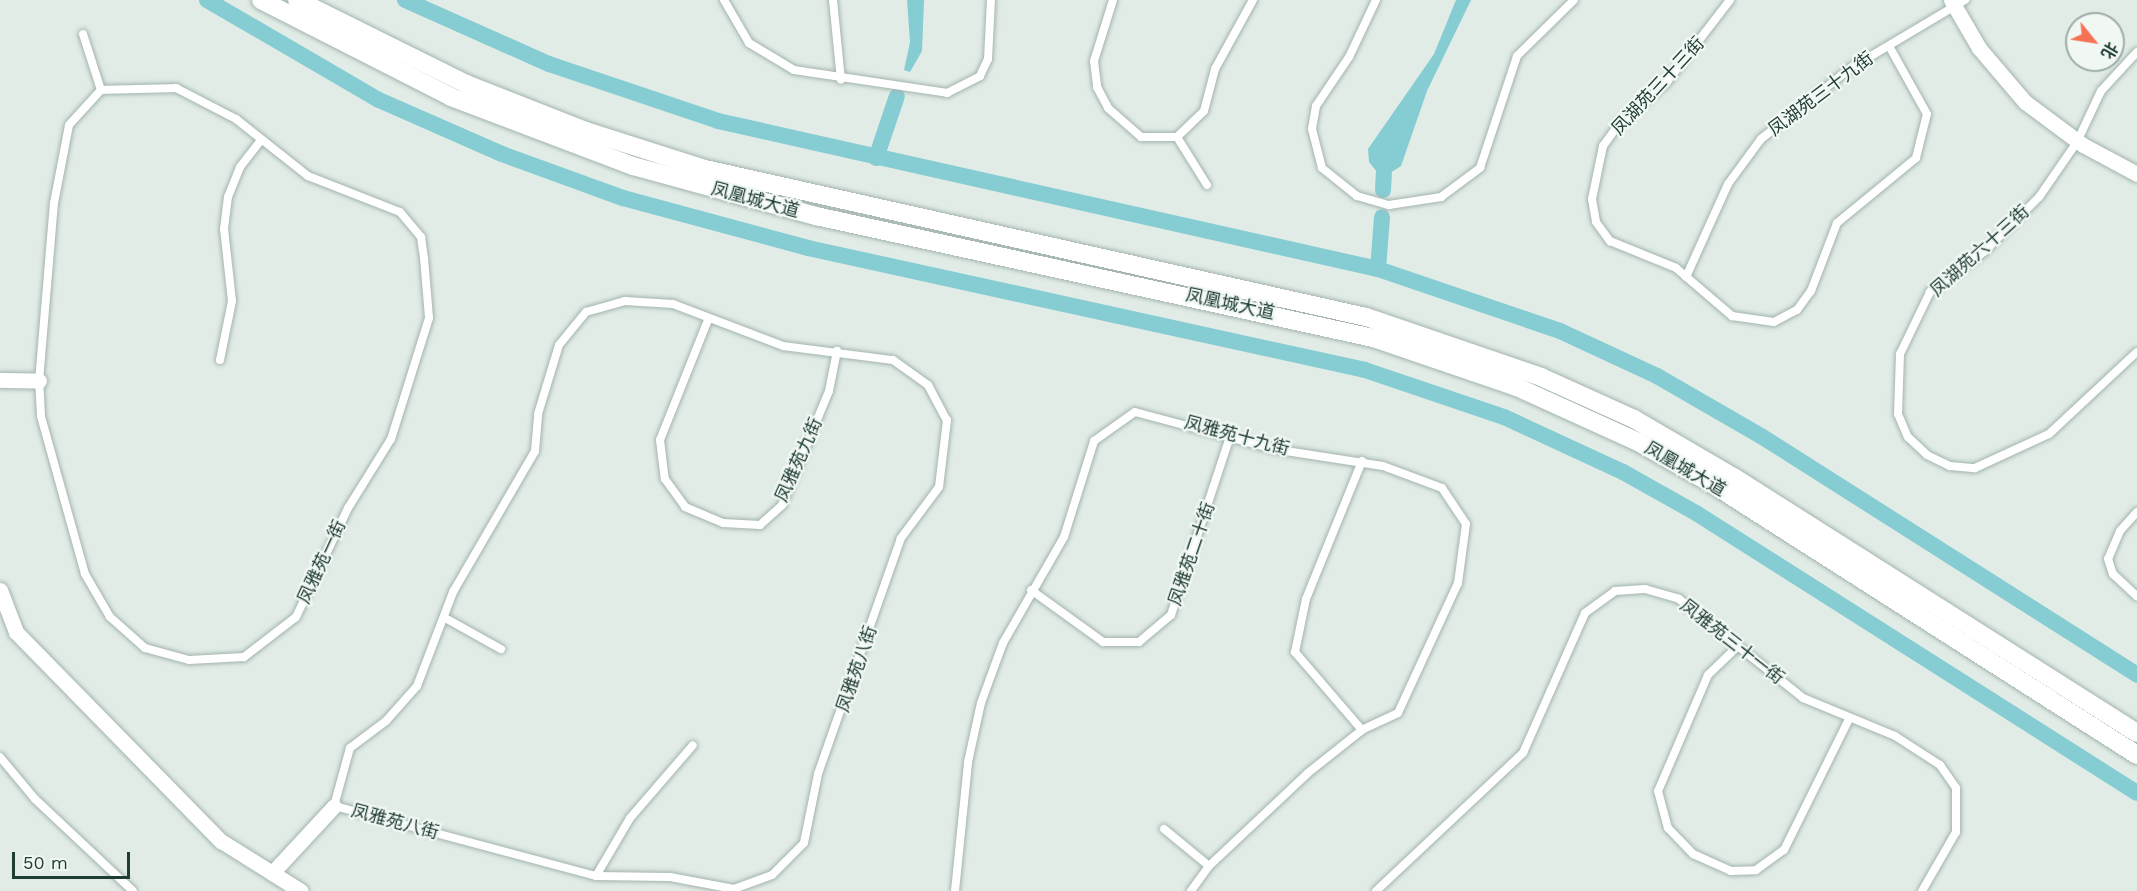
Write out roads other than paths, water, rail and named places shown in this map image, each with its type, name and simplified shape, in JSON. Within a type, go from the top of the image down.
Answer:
[{"type":"main road","name":"凤凰城大道","points":[[261,0],[451,97],[633,166],[816,216],[1363,335],[1517,387],[1629,438],[1713,485],[2137,755]]},
{"type":"main road","name":"凤凰城大道","points":[[297,0],[466,84],[665,157],[769,185],[1366,317],[1541,377],[1634,419],[1725,472],[2137,733]]},
{"type":"street","points":[[1957,2],[2009,85],[2077,142],[2137,174]]},
{"type":"street","points":[[0,380],[39,381]]},
{"type":"street","points":[[0,590],[16,632],[221,841],[301,891]]},
{"type":"street","points":[[272,873],[334,806]]},
{"type":"lane","points":[[724,0],[749,43],[770,60],[841,80],[886,80],[948,93],[965,88],[988,59],[991,0]]},
{"type":"lane","points":[[833,0],[841,80]]},
{"type":"lane","points":[[1113,0],[1094,61],[1101,94],[1108,108],[1141,137],[1177,137],[1204,111],[1215,69],[1253,0]]},
{"type":"lane","points":[[1376,0],[1349,57],[1316,106],[1312,129],[1322,168],[1358,196],[1389,205],[1441,197],[1480,168],[1517,56],[1574,0]]},
{"type":"lane","name":"凤湖苑三十三街","points":[[1686,276],[1610,241],[1596,222],[1592,199],[1604,146],[1619,123],[1697,48],[1730,0]]},
{"type":"lane","name":"凤湖苑三十九街","points":[[1686,276],[1728,184],[1761,139],[1828,84],[1957,2]]},
{"type":"lane","points":[[83,34],[101,90]]},
{"type":"lane","points":[[1686,276],[1715,305],[1752,321],[1774,322],[1797,310],[1811,291],[1837,223],[1916,158],[1927,114],[1889,46]]},
{"type":"lane","name":"凤湖苑六十三街","points":[[2137,52],[2102,91],[2077,142],[2032,204],[1930,292],[1911,321],[1896,388],[1898,414],[1908,437],[1926,455],[1950,466],[1975,468],[2000,460],[2076,414],[2137,352]]},
{"type":"lane","name":"凤雅苑一街","points":[[176,88],[236,120],[260,141],[308,176],[400,212],[421,237],[429,318],[391,439],[348,508],[296,617],[244,657],[189,660],[145,648],[110,617],[85,574],[66,514],[41,416],[39,381],[54,202],[69,125],[101,90],[176,88]]},
{"type":"lane","points":[[1177,137],[1207,185]]},
{"type":"lane","points":[[220,360],[232,301],[224,229],[228,197],[240,167],[260,141]]},
{"type":"lane","points":[[334,806],[350,748],[386,722],[417,686],[447,619],[453,592],[535,451],[538,414],[559,345],[586,312],[625,301],[674,304],[708,320],[783,346],[837,351]]},
{"type":"lane","name":"凤雅苑九街","points":[[708,320],[660,440],[665,479],[686,507],[723,523],[760,525],[782,505],[829,391],[837,351]]},
{"type":"lane","name":"凤雅苑八街","points":[[334,806],[596,876],[670,877],[734,889],[772,875],[804,843],[818,774],[901,538],[939,487],[947,420],[928,385],[893,360],[837,351]]},
{"type":"lane","name":"凤雅苑十九街","points":[[955,891],[968,762],[981,704],[1003,643],[1031,590],[1064,537],[1094,441],[1135,412],[1230,437],[1362,462],[1442,488],[1466,524],[1458,583],[1398,713],[1362,730],[1209,866],[1191,891]]},
{"type":"lane","name":"凤雅苑二十街","points":[[1031,590],[1102,642],[1139,642],[1171,615],[1230,437]]},
{"type":"lane","points":[[1362,462],[1306,599],[1295,652],[1362,730]]},
{"type":"lane","points":[[2137,512],[2120,531],[2108,559],[2125,587],[2137,597]]},
{"type":"lane","name":"凤雅苑三十一街","points":[[1376,891],[1523,753],[1585,613],[1615,591],[1645,589],[1680,599],[1803,698],[1849,719],[1895,736],[1940,765],[1956,788],[1956,832],[1922,891]]},
{"type":"lane","points":[[447,619],[501,649]]},
{"type":"lane","points":[[1738,646],[1708,675],[1658,791],[1668,828],[1693,855],[1731,871],[1756,870],[1784,850],[1849,719]]},
{"type":"lane","points":[[596,876],[630,818],[693,745]]},
{"type":"lane","points":[[0,757],[35,799],[133,891]]},
{"type":"lane","points":[[1164,829],[1209,866]]},
{"type":"water","points":[[907,0],[924,0],[922,51],[910,72],[904,70],[910,42]]},
{"type":"water","points":[[1456,0],[1471,0],[1427,91],[1401,166],[1390,173],[1377,172],[1369,162],[1368,149],[1434,54]]},
{"type":"waterway","points":[[207,0],[379,100],[502,154],[623,198],[808,248],[1365,370],[1504,417],[1623,472],[1696,513],[2137,793]]},
{"type":"waterway","points":[[405,0],[549,64],[718,121],[1378,269],[1560,331],[1657,376],[1761,436],[2137,675]]},
{"type":"waterway","points":[[876,158],[897,96]]},
{"type":"waterway","points":[[1383,190],[1384,173]]},
{"type":"waterway","points":[[1378,269],[1382,217]]}]
